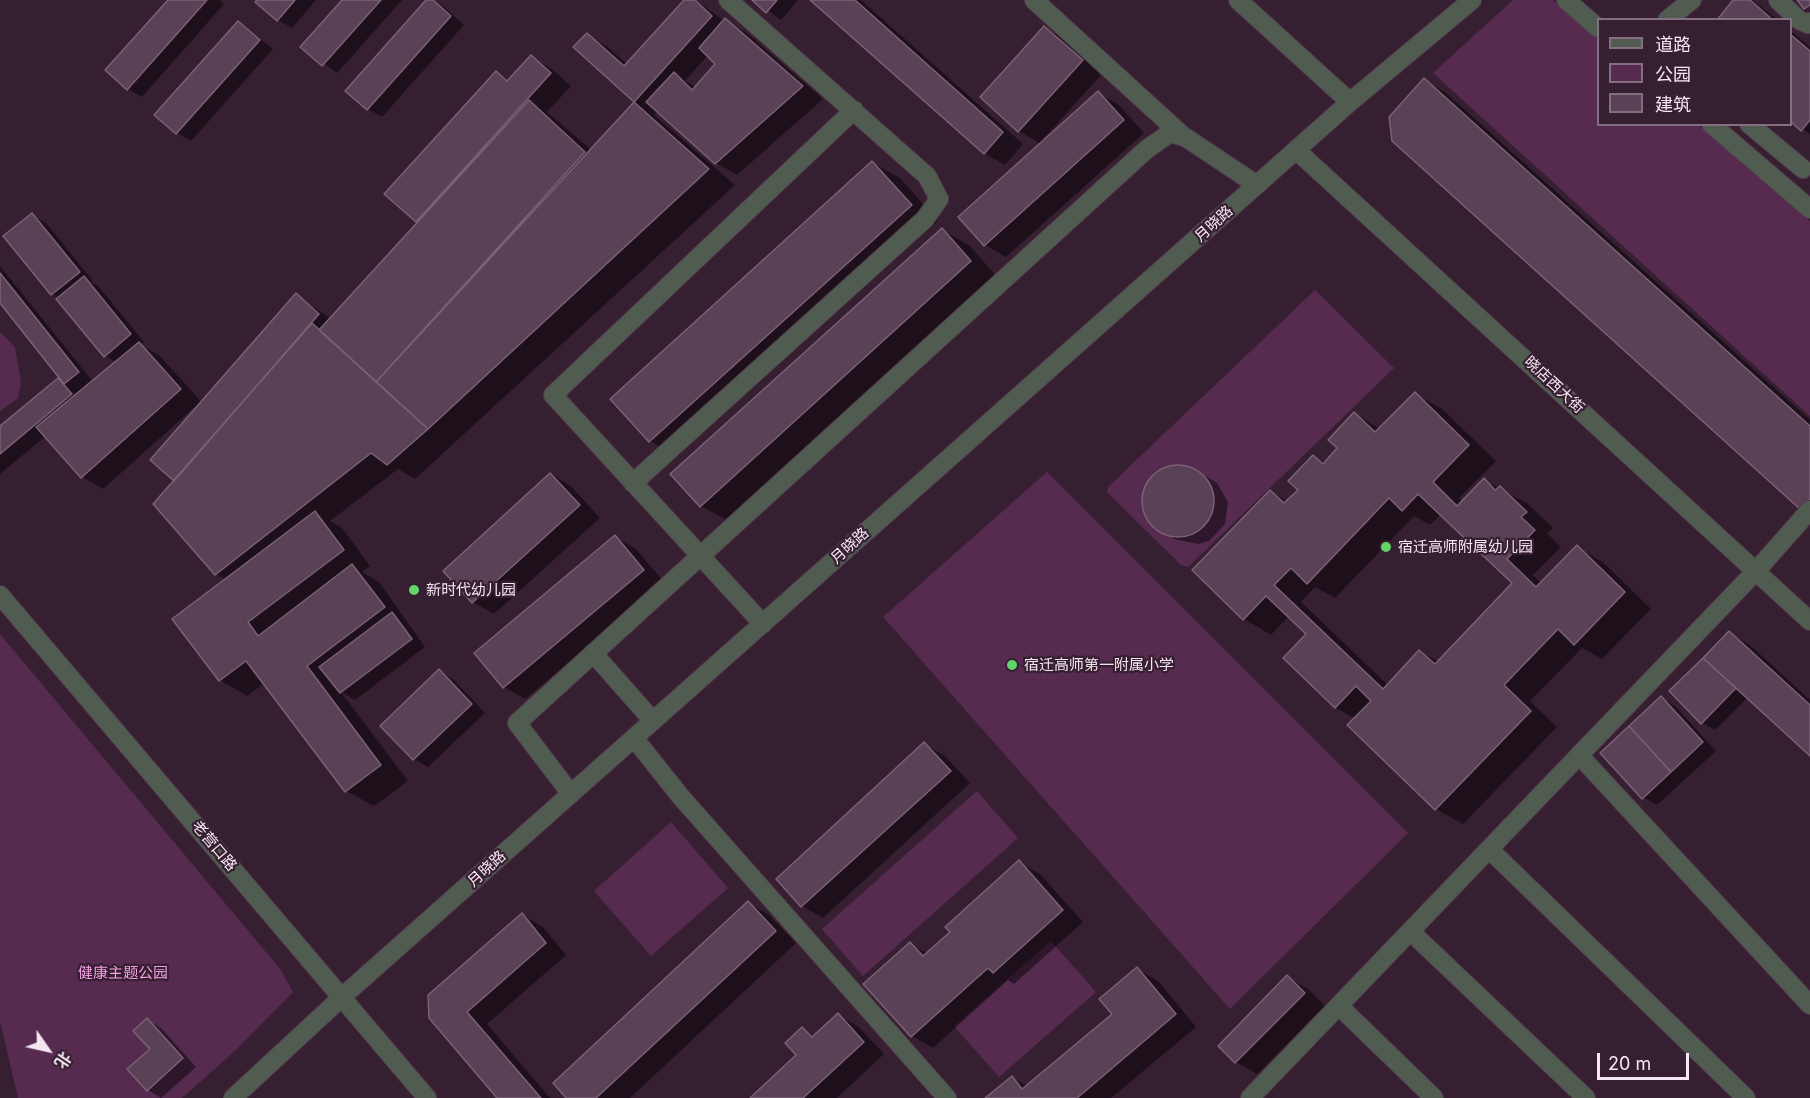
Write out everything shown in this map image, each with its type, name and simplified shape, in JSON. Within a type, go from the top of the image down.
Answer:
[{"type":"street","points":[[633,483],[925,219],[939,198],[927,176],[728,0]]},
{"type":"street","points":[[1034,0],[1185,137],[1257,185]]},
{"type":"street","points":[[1238,0],[1350,102]]},
{"type":"street","name":"月晓路","points":[[233,1098],[342,998],[1350,102],[1472,0]]},
{"type":"street","points":[[1566,0],[1597,26]]},
{"type":"street","points":[[1670,18],[1692,0]]},
{"type":"street","points":[[1778,0],[1799,20],[1808,24],[1810,22]]},
{"type":"street","points":[[763,624],[553,395],[854,110]]},
{"type":"street","points":[[1714,126],[1810,209]]},
{"type":"street","points":[[1752,126],[1806,164],[1787,189]]},
{"type":"street","points":[[571,794],[517,723],[1147,149],[1170,133],[1185,137]]},
{"type":"street","name":"晓店西大街","points":[[1296,150],[1810,621]]},
{"type":"street","points":[[1250,1098],[1756,570],[1810,510]]},
{"type":"street","name":"老营口路","points":[[0,595],[427,1098]]},
{"type":"street","points":[[593,653],[653,721]]},
{"type":"street","points":[[634,738],[681,797],[947,1098]]},
{"type":"street","points":[[1579,755],[1810,1005]]},
{"type":"street","points":[[1489,849],[1746,1098]]},
{"type":"street","points":[[1410,931],[1586,1098]]},
{"type":"street","points":[[1339,1006],[1434,1098]]},
{"type":"green space","points":[[1513,0],[1553,0],[1597,38],[1597,126],[1699,126],[1810,221],[1810,416],[1433,73]]},
{"type":"green space","points":[[1315,290],[1394,368],[1188,567],[1181,565],[1107,492],[1108,487]]},
{"type":"green space","points":[[0,332],[15,347],[21,382],[18,398],[0,411]]},
{"type":"green space","points":[[1047,472],[1408,833],[1230,1009],[883,617]]},
{"type":"green space","name":"健康主题公园","points":[[0,634],[280,969],[293,992],[237,1049],[182,1098],[18,1098],[0,1021]]},
{"type":"green space","points":[[977,791],[1018,838],[863,976],[822,929]]},
{"type":"green space","points":[[671,822],[728,888],[651,956],[594,891]]},
{"type":"green space","points":[[1051,941],[1096,992],[999,1077],[954,1026]]},
{"type":"building","points":[[168,0],[207,0],[127,90],[105,70]]},
{"type":"building","points":[[257,0],[295,0],[277,21],[255,2]]},
{"type":"building","points":[[342,0],[381,0],[322,66],[300,47]]},
{"type":"building","points":[[426,0],[433,0],[451,16],[367,110],[345,91]]},
{"type":"building","points":[[684,0],[695,0],[712,16],[634,102],[573,47],[587,33],[624,66]]},
{"type":"building","points":[[752,0],[777,0],[766,13]]},
{"type":"building","points":[[810,0],[855,0],[1003,132],[984,154]]},
{"type":"building","points":[[1733,0],[1750,0],[1771,18],[1719,18]]},
{"type":"building","points":[[1797,0],[1810,0],[1810,5],[1804,9]]},
{"type":"building","points":[[725,18],[803,86],[715,164],[646,102],[674,72],[692,90],[715,64],[699,48]]},
{"type":"building","points":[[238,21],[260,40],[176,134],[154,115]]},
{"type":"building","points":[[1044,26],[1083,60],[1018,132],[980,97]]},
{"type":"building","points":[[1792,36],[1810,51],[1810,120],[1801,131],[1792,123]]},
{"type":"building","points":[[531,55],[551,73],[416,222],[384,194],[496,71],[507,81]]},
{"type":"building","points":[[1424,78],[1810,426],[1810,499],[1801,510],[1392,141],[1389,117]]},
{"type":"building","points":[[1098,91],[1124,120],[984,246],[958,217]]},
{"type":"building","points":[[529,100],[585,152],[376,382],[319,330]]},
{"type":"building","points":[[634,102],[709,169],[428,429],[376,382]]},
{"type":"building","points":[[872,161],[912,205],[649,442],[610,399]]},
{"type":"building","points":[[32,213],[80,272],[51,295],[3,236]]},
{"type":"building","points":[[942,228],[971,261],[700,507],[670,474]]},
{"type":"building","points":[[0,273],[79,372],[64,384],[0,303]]},
{"type":"building","points":[[84,276],[131,334],[104,357],[56,299]]},
{"type":"building","points":[[296,293],[319,314],[174,481],[150,460]]},
{"type":"building","points":[[312,323],[428,429],[387,465],[371,453],[215,575],[153,504]]},
{"type":"building","points":[[139,342],[181,389],[81,478],[36,427]]},
{"type":"building","points":[[58,378],[72,394],[0,454],[0,426]]},
{"type":"building","points":[[1415,392],[1469,445],[1433,482],[1457,506],[1484,478],[1495,490],[1500,486],[1527,512],[1521,517],[1535,530],[1507,559],[1536,587],[1577,545],[1625,592],[1574,645],[1558,629],[1504,685],[1531,711],[1435,810],[1347,725],[1371,701],[1356,686],[1335,708],[1283,658],[1306,634],[1266,596],[1243,620],[1192,570],[1270,490],[1284,503],[1298,490],[1288,481],[1313,455],[1323,464],[1337,448],[1328,440],[1354,412],[1375,432]],"holes":[[[1418,494],[1512,583],[1435,664],[1419,650],[1383,689],[1274,585],[1291,568],[1307,584],[1389,498],[1402,511]]]},
{"type":"building","points":[[1185,465],[1204,475],[1212,487],[1214,501],[1212,515],[1204,527],[1192,535],[1171,537],[1152,527],[1144,515],[1142,494],[1152,475],[1164,467]]},
{"type":"building","points":[[550,473],[580,505],[472,603],[443,571]]},
{"type":"building","points":[[315,511],[344,550],[248,622],[258,636],[352,564],[385,607],[307,666],[381,765],[345,792],[246,661],[219,681],[172,619]]},
{"type":"building","points":[[615,535],[644,570],[503,688],[474,653]]},
{"type":"building","points":[[392,612],[412,639],[340,693],[319,667]]},
{"type":"building","points":[[1729,631],[1810,705],[1810,756],[1703,658]]},
{"type":"building","points":[[1703,658],[1736,688],[1701,724],[1669,691]]},
{"type":"building","points":[[439,669],[472,704],[413,760],[380,726]]},
{"type":"building","points":[[1661,696],[1703,742],[1671,772],[1629,726]]},
{"type":"building","points":[[1629,726],[1671,772],[1642,799],[1600,753]]},
{"type":"building","points":[[924,742],[951,771],[801,907],[776,879]]},
{"type":"building","points":[[1019,860],[1063,910],[993,973],[988,968],[911,1037],[863,984],[910,942],[923,956],[950,932],[945,927]]},
{"type":"building","points":[[748,901],[776,931],[596,1098],[566,1098],[553,1083]]},
{"type":"building","points":[[522,913],[546,943],[467,1012],[541,1098],[497,1098],[429,1018],[428,995]]},
{"type":"building","points":[[1137,967],[1176,1014],[1077,1098],[985,1098],[1012,1076],[1022,1089],[1112,1014],[1099,999]]},
{"type":"building","points":[[1287,975],[1305,993],[1235,1063],[1218,1046]]},
{"type":"building","points":[[838,1013],[864,1042],[803,1098],[750,1098],[796,1055],[785,1043],[802,1027],[812,1037]]},
{"type":"building","points":[[147,1018],[183,1058],[147,1091],[127,1069],[150,1049],[133,1031]]},
{"type":"place","name":"宿迁高师附属幼儿园","points":[[1386,547]]},
{"type":"place","name":"新时代幼儿园","points":[[414,590]]},
{"type":"place","name":"宿迁高师第一附属小学","points":[[1012,665]]}]
